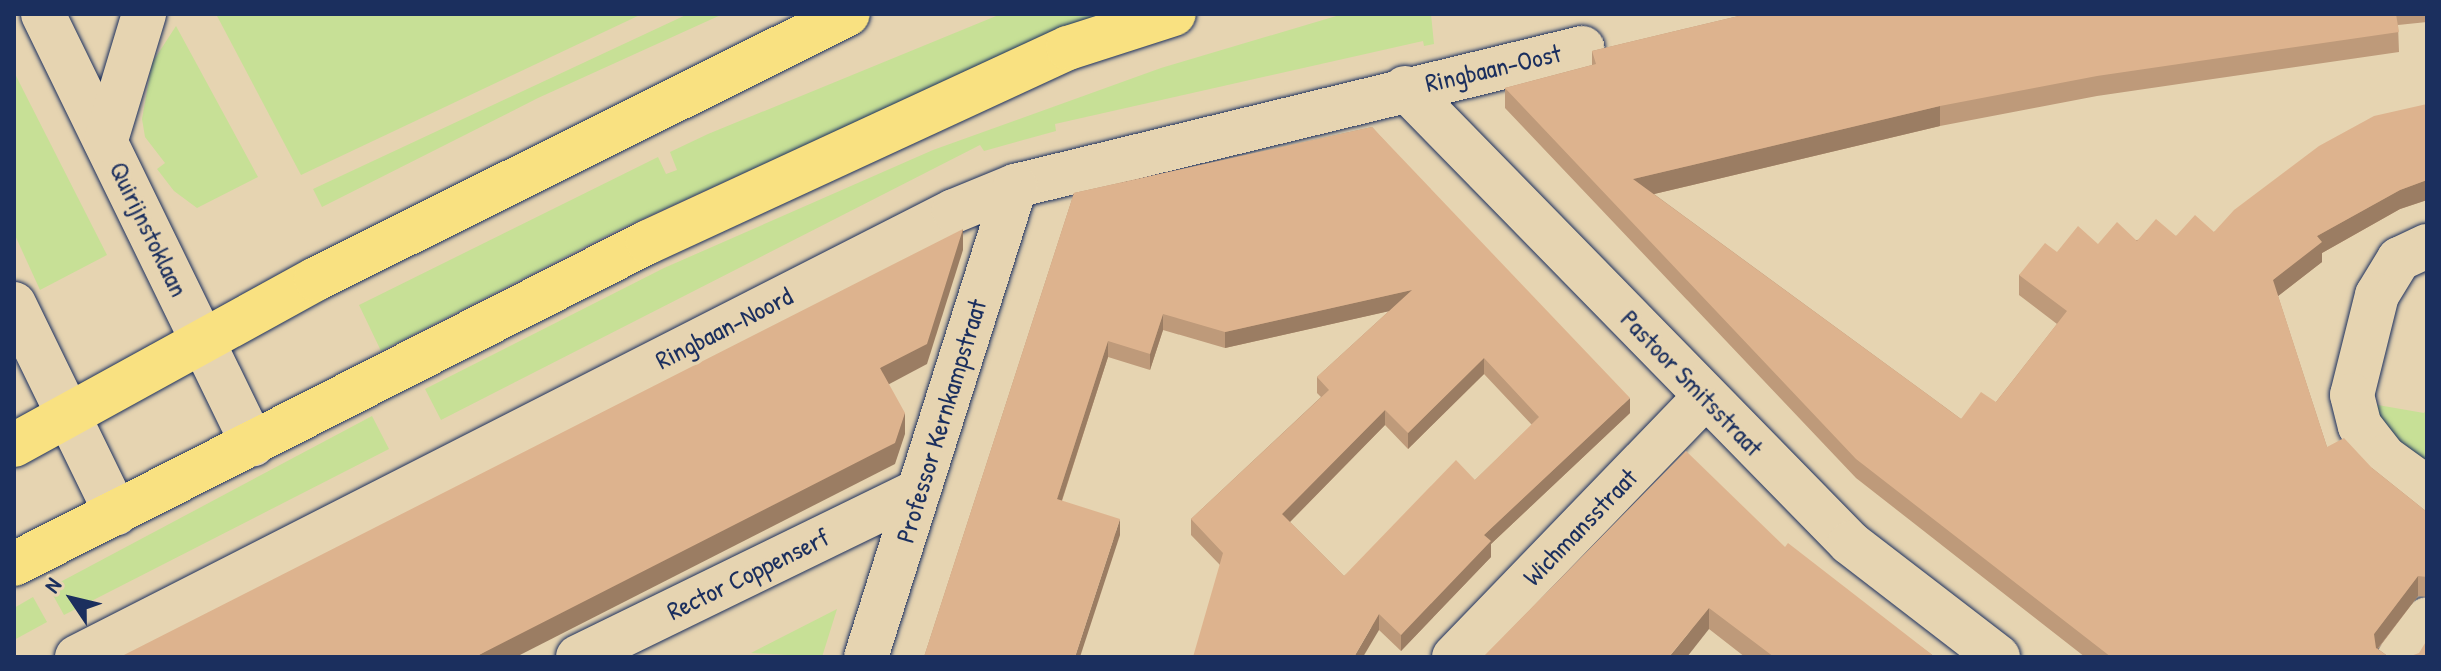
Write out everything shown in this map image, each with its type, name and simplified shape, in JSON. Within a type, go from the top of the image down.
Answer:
[{"type":"main road","points":[[14,445],[316,279],[848,14]]},
{"type":"main road","points":[[14,564],[662,235],[1068,48],[1174,14]]},
{"type":"street","name":"Quirijnstoklaan","points":[[43,14],[253,445]]},
{"type":"street","points":[[106,140],[144,14]]},
{"type":"street","name":"Ringbaan-Oost","points":[[1405,88],[1582,48]]},
{"type":"street","name":"Ringbaan-Noord","points":[[77,657],[954,211],[1015,186],[1405,88]]},
{"type":"street","name":"Pastoor Smitsstraat","points":[[1405,88],[1850,543],[1998,657]]},
{"type":"street","name":"Professor Kernkampstraat","points":[[866,657],[1015,186]]},
{"type":"street","points":[[2427,246],[2399,259],[2377,295],[2352,395],[2360,426],[2384,457],[2427,488]]},
{"type":"street","points":[[14,304],[116,513]]},
{"type":"street","name":"Wichmansstraat","points":[[1454,657],[1705,397]]},
{"type":"street","name":"Rector Coppenserf","points":[[578,657],[919,491]]},
{"type":"street","points":[[2399,657],[2427,619]]},
{"type":"green space","points":[[216,14],[642,14],[301,175]]},
{"type":"green space","points":[[688,14],[723,14],[538,98],[322,207],[313,189]]},
{"type":"green space","points":[[1001,14],[1155,14],[821,138],[616,231],[381,351],[359,305],[658,157],[666,174],[677,170],[670,152],[708,134]]},
{"type":"green space","points":[[1343,14],[1431,14],[1434,44],[1424,46],[1423,41],[1055,124],[1056,131],[984,151],[980,145],[441,420],[425,389],[664,268],[933,150],[1161,68]]},
{"type":"green space","points":[[176,26],[258,177],[197,208],[174,191],[157,169],[165,163],[145,137],[142,119],[152,63]]},
{"type":"green space","points":[[14,72],[107,255],[40,290],[14,233]]},
{"type":"green space","points":[[2372,404],[2424,413],[2427,408],[2427,469],[2399,447]]},
{"type":"green space","points":[[372,416],[389,449],[64,615],[49,588]]},
{"type":"green space","points":[[33,597],[47,622],[14,640],[14,608]]},
{"type":"green space","points":[[837,609],[822,657],[751,653]]},
{"type":"building","points":[[1747,14],[2396,14],[2399,32],[2097,76],[1940,106],[1633,179],[1961,419],[1981,392],[1996,402],[2067,311],[2019,275],[2045,243],[2057,252],[2078,226],[2098,244],[2117,222],[2137,241],[2156,219],[2176,236],[2195,215],[2214,232],[2234,210],[2319,146],[2374,116],[2427,104],[2427,180],[2400,190],[2317,236],[2322,242],[2273,280],[2327,447],[2344,438],[2372,468],[2427,512],[2427,577],[2418,576],[2374,634],[2376,648],[2389,657],[2111,657],[1856,459],[1505,88],[1596,64],[1592,51]]},
{"type":"building","points":[[1372,127],[1630,398],[1484,535],[1491,541],[1401,635],[1379,614],[1354,657],[1193,657],[1223,553],[1191,519],[1329,390],[1317,377],[1412,290],[1225,332],[1163,314],[1150,354],[1108,341],[1057,499],[1120,519],[1075,657],[924,657],[1074,193]],"holes":[[[1484,358],[1539,417],[1475,480],[1456,460],[1344,576],[1282,514],[1385,410],[1408,433]]]},
{"type":"building","points":[[963,229],[927,344],[880,368],[905,413],[895,443],[475,657],[120,657]]},
{"type":"building","points":[[1686,451],[1785,547],[1788,543],[1935,657],[1774,657],[1709,608],[1669,657],[1483,657]]},
{"type":"building","points":[[2427,640],[2427,657],[2408,657],[2419,653]]}]
